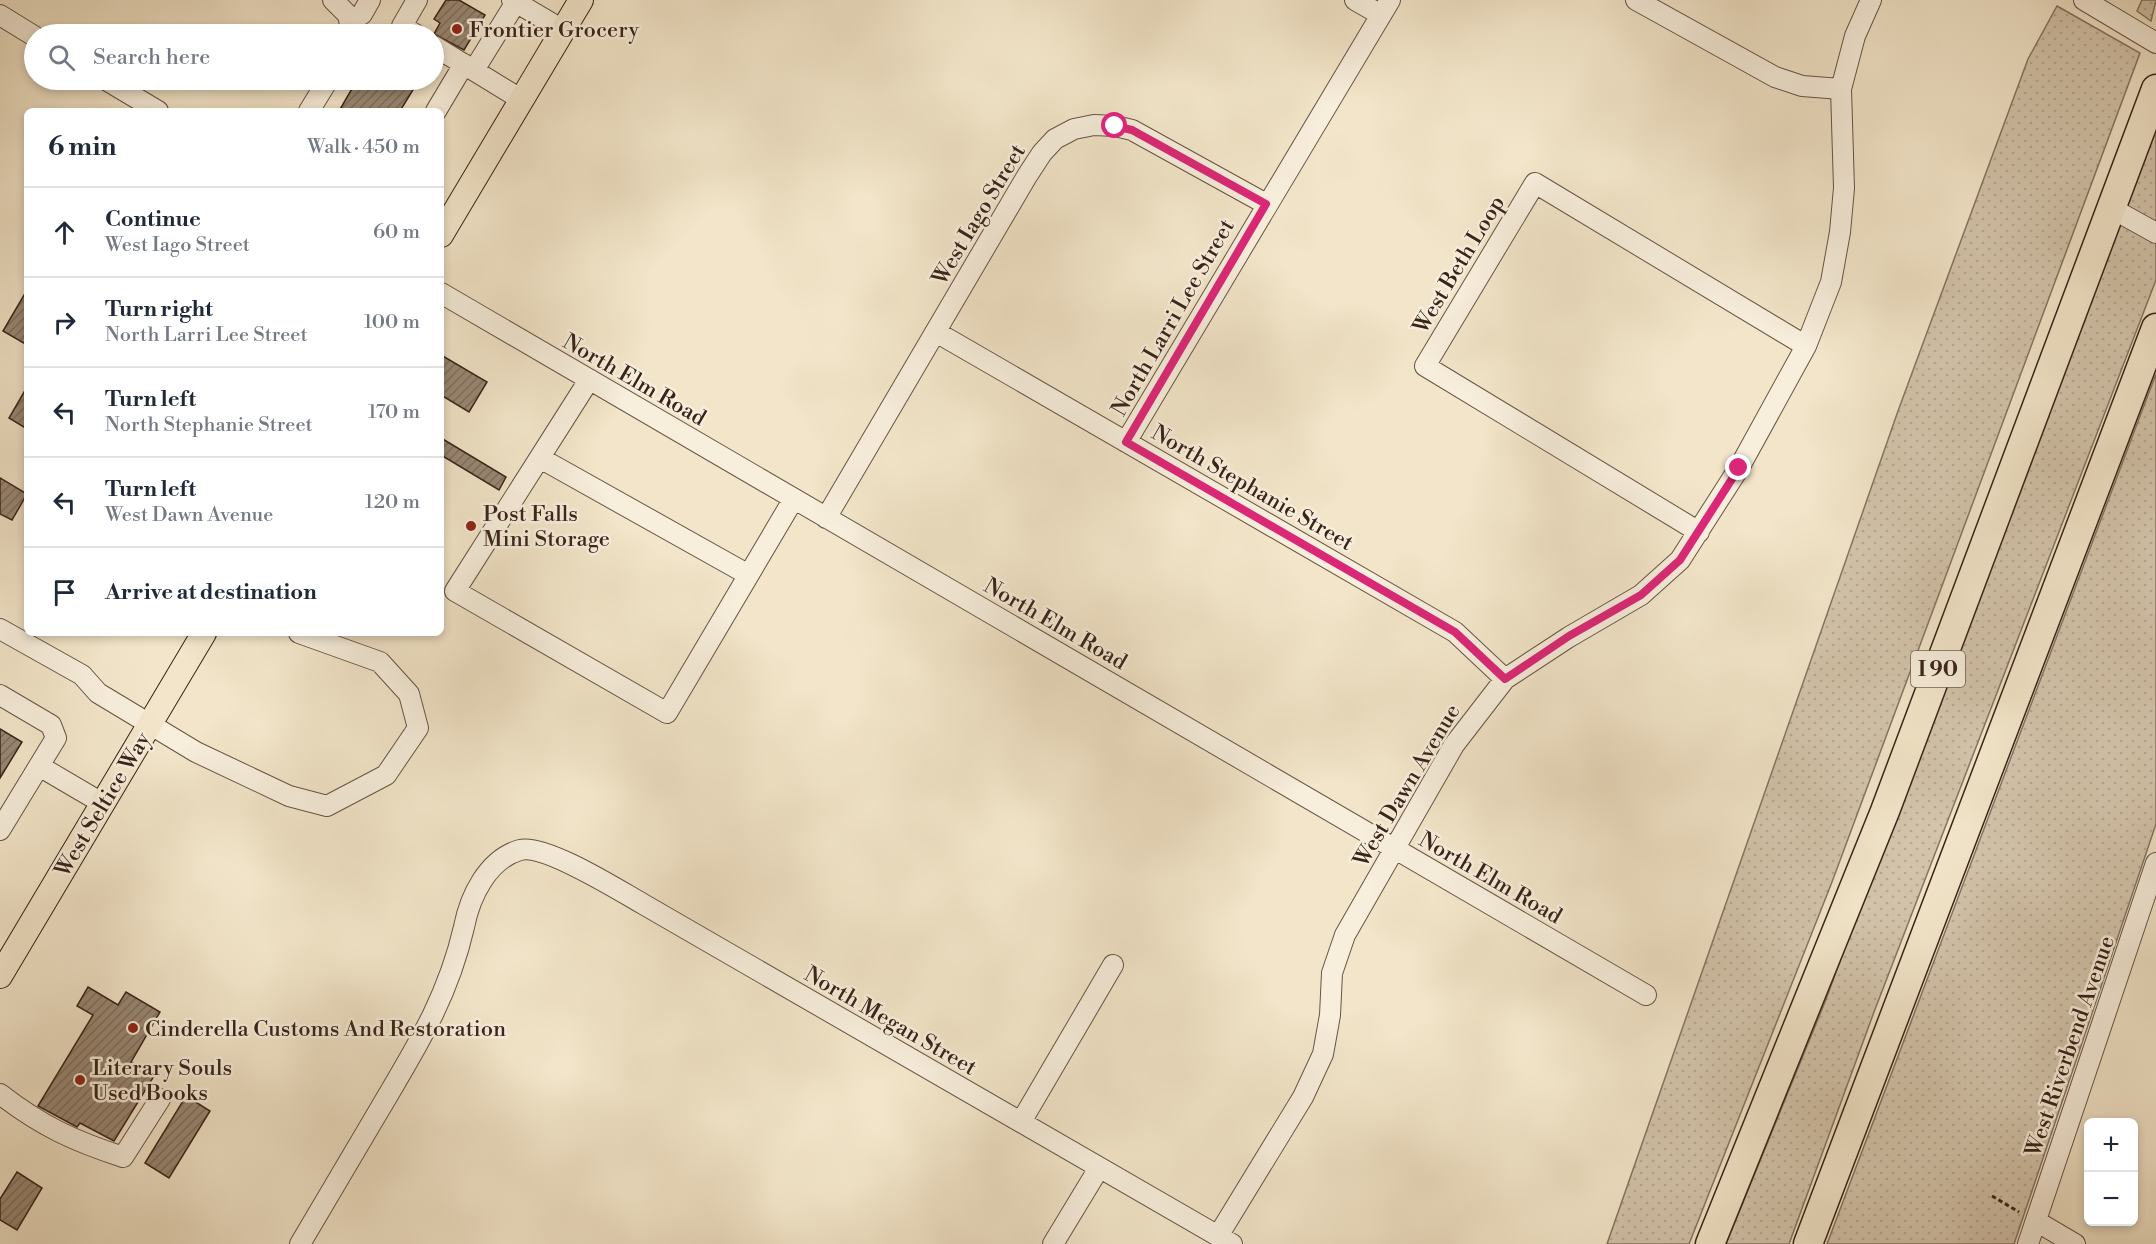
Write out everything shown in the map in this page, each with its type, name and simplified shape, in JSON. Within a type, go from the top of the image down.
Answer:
[{"type":"highway","name":"I 90","points":[[1710,1244],[1885,811],[2156,89]]},
{"type":"highway","points":[[1808,1244],[2156,328]]},
{"type":"main road","points":[[444,230],[581,0]]},
{"type":"main road","name":"West Seltice Way","points":[[3,964],[202,636]]},
{"type":"street","points":[[333,0],[345,11],[350,24]]},
{"type":"street","points":[[354,24],[370,0]]},
{"type":"street","points":[[403,24],[417,0]]},
{"type":"street","points":[[1355,0],[1385,7]]},
{"type":"street","points":[[1636,0],[1775,77],[1802,86],[1841,89]]},
{"type":"street","name":"West Dawn Avenue","points":[[1225,1240],[1303,1097],[1323,1054],[1330,1015],[1332,973],[1342,945],[1454,745],[1505,679],[1569,636],[1641,595],[1680,560],[1739,468],[1806,346],[1831,282],[1840,232],[1844,188],[1841,89],[1855,36],[1872,0]]},
{"type":"street","points":[[2084,0],[2156,43]]},
{"type":"street","points":[[438,108],[514,1],[563,30]]},
{"type":"street","name":"North Larri Lee Street","points":[[1126,442],[1385,7]]},
{"type":"street","points":[[0,15],[24,30]]},
{"type":"street","points":[[444,52],[522,99]]},
{"type":"street","points":[[123,90],[153,108]]},
{"type":"street","points":[[311,108],[322,90]]},
{"type":"street","name":"West Iago Street","points":[[826,518],[1042,153],[1055,139],[1074,129],[1094,125],[1132,130],[1266,204]]},
{"type":"street","name":"West Beth Loop","points":[[1699,532],[1425,366],[1535,183],[1806,346]]},
{"type":"street","points":[[2110,208],[2156,233]]},
{"type":"street","name":"North Elm Road","points":[[444,295],[1646,995]]},
{"type":"street","name":"North Stephanie Street","points":[[936,332],[1455,632],[1505,679]]},
{"type":"street","points":[[589,380],[540,458],[521,483],[455,591],[667,713],[747,574],[793,500]]},
{"type":"street","points":[[540,458],[747,574]]},
{"type":"street","points":[[0,629],[82,675],[98,693],[219,764],[290,796],[327,806],[386,775],[418,728],[409,694],[380,662],[307,636]]},
{"type":"street","points":[[0,695],[51,726],[57,738],[0,830]]},
{"type":"street","points":[[39,766],[102,803]]},
{"type":"street","name":"North Megan Street","points":[[300,1244],[433,1019],[456,959],[467,913],[483,878],[502,858],[521,850],[544,853],[573,865],[1225,1240]]},
{"type":"street","name":"West Riverbend Avenue","points":[[2028,1244],[2156,863]]},
{"type":"street","points":[[1021,1122],[1113,965]]},
{"type":"street","points":[[0,1094],[29,1117],[75,1141],[123,1157],[160,1099]]},
{"type":"street","points":[[1053,1244],[1099,1168]]},
{"type":"street","points":[[2036,1221],[2075,1244]]},
{"type":"path","points":[[1992,1196],[2036,1221]]},
{"type":"shaded area","points":[[2142,0],[2156,0],[2151,21],[2137,11]]},
{"type":"shaded area","points":[[2057,6],[2140,53],[1832,882],[1689,1244],[1607,1244],[1898,411],[2028,59]]},
{"type":"shaded area","points":[[2156,125],[2156,280],[1874,1012],[1789,1244],[1726,1244],[1825,1002],[1950,661]]},
{"type":"shaded area","points":[[2156,374],[2156,824],[2014,1244],[1827,1244]]},
{"type":"building","name":"Frontier Grocery","points":[[446,0],[459,0],[485,15],[464,50],[444,39],[444,24],[439,24],[434,19]]},
{"type":"building","points":[[351,90],[413,90],[402,108],[341,108]]},
{"type":"building","points":[[24,295],[24,343],[3,331]]},
{"type":"building","points":[[444,357],[487,382],[469,412],[444,397]]},
{"type":"building","points":[[24,392],[24,427],[9,418]]},
{"type":"building","points":[[444,440],[506,477],[499,490],[444,457]]},
{"type":"building","points":[[0,478],[24,492],[24,499],[12,520],[0,514]]},
{"type":"building","points":[[0,729],[22,742],[0,778]]},
{"type":"building","points":[[88,987],[118,1005],[126,992],[160,1012],[131,1062],[154,1076],[114,1141],[80,1123],[77,1127],[38,1106],[93,1015],[77,1006]]},
{"type":"building","points":[[186,1096],[210,1111],[169,1178],[145,1163]]},
{"type":"building","points":[[17,1172],[42,1188],[17,1230],[0,1220],[0,1199]]},
{"type":"place","name":"Frontier Grocery","points":[[457,29]]},
{"type":"place","name":"Post Falls Mini Storage","points":[[471,526]]},
{"type":"place","name":"Cinderella Customs And Restoration","points":[[133,1028]]},
{"type":"place","name":"Literary Souls Used Books","points":[[80,1080]]},
{"type":"route","points":[[1115,126],[1132,130],[1266,204],[1126,442],[1455,632],[1505,679],[1569,636],[1641,595],[1680,560],[1739,468]]}]
